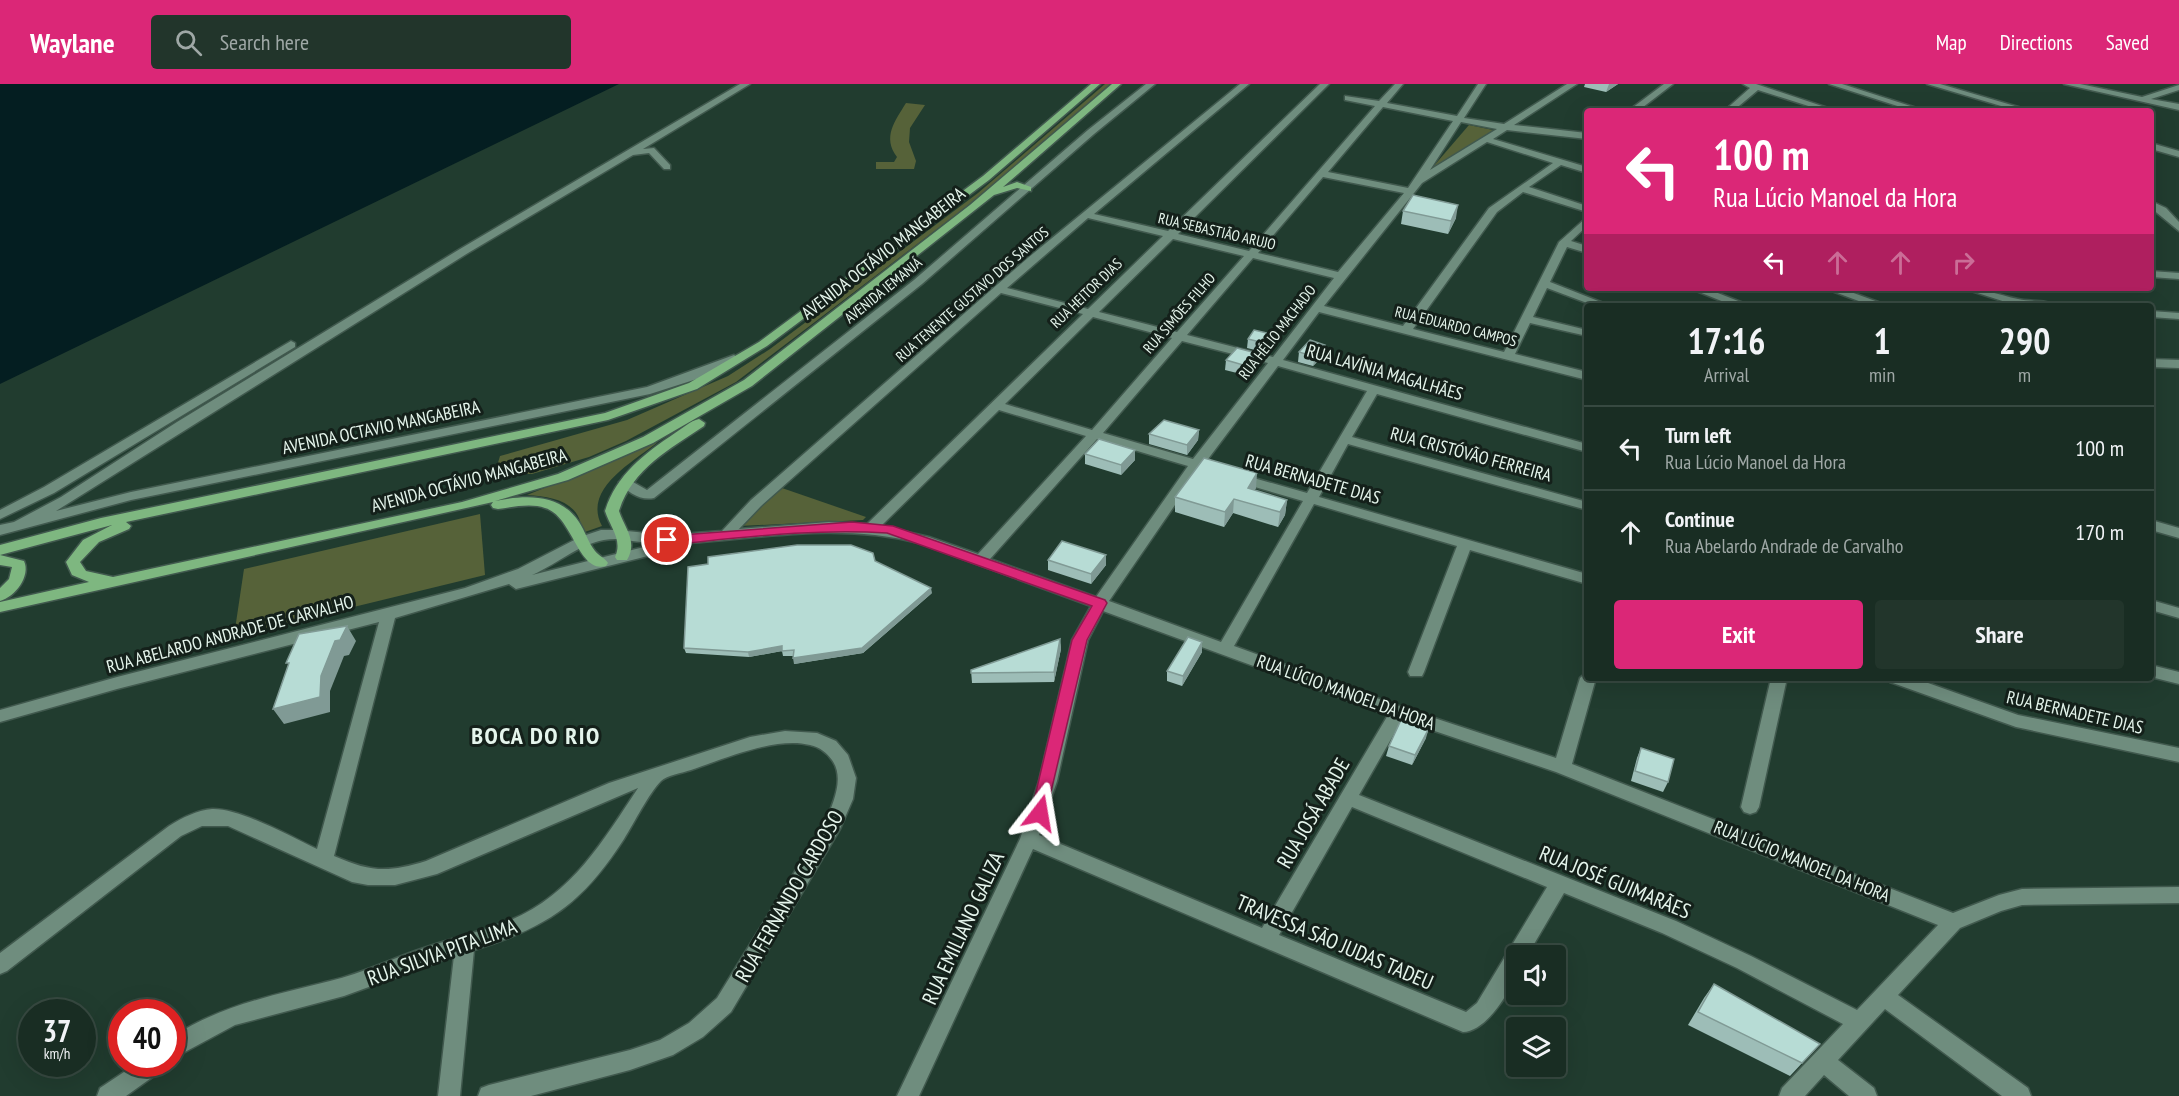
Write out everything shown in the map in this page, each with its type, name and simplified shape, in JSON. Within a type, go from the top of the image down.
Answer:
[{"type":"main road","name":"AVENIDA OCTÁVIO MANGABEIRA","points":[[0,550],[67,531],[608,416],[693,386],[763,344],[986,178],[1095,84]]},
{"type":"main road","name":"AVENIDA OCTÁVIO MANGABEIRA","points":[[0,607],[406,520],[506,495],[588,468],[684,422],[748,383],[974,207],[1117,84]]},
{"type":"main road","points":[[974,207],[1003,189],[1017,185],[1028,189]]},
{"type":"main road","points":[[622,557],[627,547],[612,511],[614,501],[626,482],[639,467],[748,383]]},
{"type":"main road","points":[[406,520],[516,502],[546,503],[568,513],[588,555],[600,563]]},
{"type":"main road","points":[[125,580],[88,577],[78,573],[73,562],[84,547],[112,530],[192,504]]},
{"type":"main road","points":[[0,560],[19,564],[19,573],[15,582],[0,596]]},
{"type":"street","points":[[1,515],[49,490],[728,84]]},
{"type":"street","points":[[20,524],[66,500],[317,341],[746,84]]},
{"type":"street","name":"AVENIDA IEMANJÁ","points":[[626,482],[635,490],[649,495],[918,282],[1091,132],[1151,84]]},
{"type":"street","name":"RUA TENENTE GUSTAVO DOS SANTOS","points":[[726,535],[756,503],[999,289],[1245,84]]},
{"type":"street","name":"RUA SIMÕES FILHO","points":[[981,560],[1095,434],[1399,84]]},
{"type":"street","name":"RUA HÉLIO MACHADO","points":[[1100,603],[1196,465],[1413,186],[1482,84]]},
{"type":"street","points":[[1323,174],[1413,186],[1573,84]]},
{"type":"street","points":[[1636,108],[1669,84]]},
{"type":"street","points":[[1747,84],[1823,108]]},
{"type":"street","points":[[1833,84],[1912,108]]},
{"type":"street","points":[[1931,84],[2017,108]]},
{"type":"street","points":[[2068,84],[2145,98],[2179,107]]},
{"type":"street","points":[[1732,108],[1756,87]]},
{"type":"street","points":[[2145,98],[2179,87]]},
{"type":"street","name":"RUA HEITOR DIAS","points":[[872,527],[1169,235],[1324,91]]},
{"type":"street","points":[[1348,98],[1459,120],[1584,136]]},
{"type":"street","points":[[1485,139],[1584,169]]},
{"type":"street","points":[[2154,147],[2179,154]]},
{"type":"street","points":[[613,153],[627,156],[651,150],[667,166]]},
{"type":"street","points":[[1406,330],[1485,220],[1521,188],[1560,162]]},
{"type":"street","points":[[1521,188],[1584,208]]},
{"type":"street","points":[[2156,210],[2179,210]]},
{"type":"street","points":[[2156,210],[2179,228]]},
{"type":"street","name":"RUA SEBASTIÃO ARUJO","points":[[1087,215],[1341,276]]},
{"type":"street","points":[[1508,356],[1542,283],[1564,243],[1584,223]]},
{"type":"street","points":[[1564,243],[1584,249]]},
{"type":"street","points":[[2154,274],[2179,276]]},
{"type":"street","points":[[1542,283],[1597,303]]},
{"type":"street","name":"RUA LAVÍNIA MAGALHÃES","points":[[999,289],[1275,361],[1584,447]]},
{"type":"street","points":[[1702,291],[1736,303]]},
{"type":"street","points":[[1838,291],[1874,303]]},
{"type":"street","points":[[1977,291],[2016,303]]},
{"type":"street","name":"RUA EDUARDO CAMPOS","points":[[1317,308],[1584,375]]},
{"type":"street","points":[[2154,314],[2179,316]]},
{"type":"street","points":[[1525,318],[1584,332]]},
{"type":"street","name":"AVENIDA OCTAVIO MANGABEIRA","points":[[0,530],[131,496],[650,390],[722,365],[763,344]]},
{"type":"street","points":[[2154,363],[2179,364]]},
{"type":"street","points":[[1224,648],[1373,390]]},
{"type":"street","name":"RUA BERNADETE DIAS","points":[[995,405],[1584,578]]},
{"type":"street","name":"RUA CRISTÓVÃO FERREIRA","points":[[1344,439],[1584,505]]},
{"type":"street","points":[[2154,526],[2179,533]]},
{"type":"street","name":"RUA LÚCIO MANOEL DA HORA","points":[[726,535],[802,528],[872,527],[906,533],[1398,712],[1562,767],[1953,922]]},
{"type":"street","name":"RUA ABELARDO ANDRADE DE CARVALHO","points":[[470,592],[524,573],[582,541],[597,536],[622,534],[653,540],[726,535]]},
{"type":"street","name":"RUA ABELARDO ANDRADE DE CARVALHO","points":[[0,716],[195,661],[470,592],[505,586],[703,537]]},
{"type":"street","points":[[1416,672],[1465,544]]},
{"type":"street","name":"RUA EMILIANO GALIZA","points":[[908,1096],[1029,839],[1048,782],[1080,640],[1100,603]]},
{"type":"street","points":[[2154,606],[2179,613]]},
{"type":"street","points":[[323,862],[389,613]]},
{"type":"street","points":[[2154,672],[2179,678]]},
{"type":"street","points":[[1562,767],[1587,681]]},
{"type":"street","points":[[1750,807],[1778,681]]},
{"type":"street","name":"RUA BERNADETE DIAS","points":[[1904,681],[2016,721],[2103,741],[2179,755]]},
{"type":"street","name":"RUA JOSÁ ABADE","points":[[1267,938],[1398,712]]},
{"type":"street","name":"RUA FERNANDO CARDOSO","points":[[0,965],[176,831],[202,817],[231,819],[323,862],[359,876],[378,879],[401,877],[430,868],[615,788],[750,744],[785,738],[811,738],[830,747],[842,760],[847,778],[844,800],[834,824],[724,1005],[696,1030],[666,1048],[630,1060],[489,1096]]},
{"type":"street","name":"RUA SILVIA PITA LIMA","points":[[186,1039],[227,1017],[259,1006],[333,990],[425,957],[465,946],[550,910],[573,892],[588,874],[656,774]]},
{"type":"street","name":"RUA JOSÉ GUIMARÃES","points":[[1348,798],[1669,927],[1744,962],[1859,1022]]},
{"type":"street","name":"TRAVESSA SÃO JUDAS TADEU","points":[[1029,839],[1450,1017],[1470,1022],[1484,1010],[1559,884]]},
{"type":"street","points":[[1790,1096],[1953,922],[1998,903],[2022,897],[2179,896]]},
{"type":"street","points":[[449,1096],[465,946]]},
{"type":"street","points":[[1884,996],[2020,1096]]},
{"type":"street","points":[[1823,1061],[1866,1096]]},
{"type":"street","points":[[108,1096],[135,1077]]},
{"type":"green space","points":[[1105,84],[1110,84],[983,194],[736,382],[626,441],[589,457],[532,474],[507,474],[497,466],[500,456],[627,420],[728,376],[770,349],[978,193]]},
{"type":"green space","points":[[906,103],[925,105],[910,128],[909,142],[916,161],[914,169],[876,169],[876,162],[894,162],[897,157],[890,136],[894,123]]},
{"type":"green space","points":[[1469,125],[1493,130],[1437,169],[1432,168]]},
{"type":"green space","points":[[658,442],[624,468],[604,488],[599,500],[598,513],[602,526],[582,533],[577,514],[571,507],[556,499],[527,495]]},
{"type":"green space","points":[[782,488],[866,517],[863,520],[739,526]]},
{"type":"green space","points":[[480,514],[485,575],[234,636],[244,569]]},
{"type":"water","points":[[0,84],[619,84],[0,384]]},
{"type":"building","points":[[1413,195],[1458,205],[1451,221],[1403,211]]},
{"type":"building","points":[[1254,330],[1275,335],[1268,344],[1248,339]]},
{"type":"building","points":[[1310,340],[1325,345],[1315,357],[1299,352]]},
{"type":"building","points":[[1237,348],[1260,354],[1250,367],[1226,360]]},
{"type":"building","points":[[1164,420],[1199,430],[1187,445],[1149,434]]},
{"type":"building","points":[[1099,439],[1135,450],[1121,465],[1085,454]]},
{"type":"building","points":[[1204,458],[1257,473],[1248,488],[1287,500],[1280,512],[1234,499],[1225,512],[1175,497]]},
{"type":"building","points":[[1062,541],[1106,555],[1091,574],[1048,560]]},
{"type":"building","points":[[797,545],[851,545],[873,553],[875,561],[931,588],[862,648],[793,658],[794,650],[782,651],[782,646],[748,652],[684,648],[688,567],[708,564],[708,557]]},
{"type":"building","points":[[347,626],[340,640],[335,641],[321,676],[320,697],[273,709],[289,663],[286,663],[299,634]]},
{"type":"building","points":[[1188,637],[1202,642],[1183,676],[1167,671]]},
{"type":"building","points":[[1060,639],[1054,672],[971,673],[971,670]]},
{"type":"building","points":[[1401,720],[1429,728],[1415,755],[1389,746]]},
{"type":"building","points":[[1641,748],[1674,759],[1668,782],[1635,771]]},
{"type":"building","points":[[1714,984],[1820,1044],[1802,1063],[1698,1012]]},
{"type":"district","name":"BOCA DO RIO","points":[[536,735]]},
{"type":"route","points":[[667,540],[802,528],[852,526],[888,529],[906,533],[1100,603],[1080,640],[1040,813]]}]
